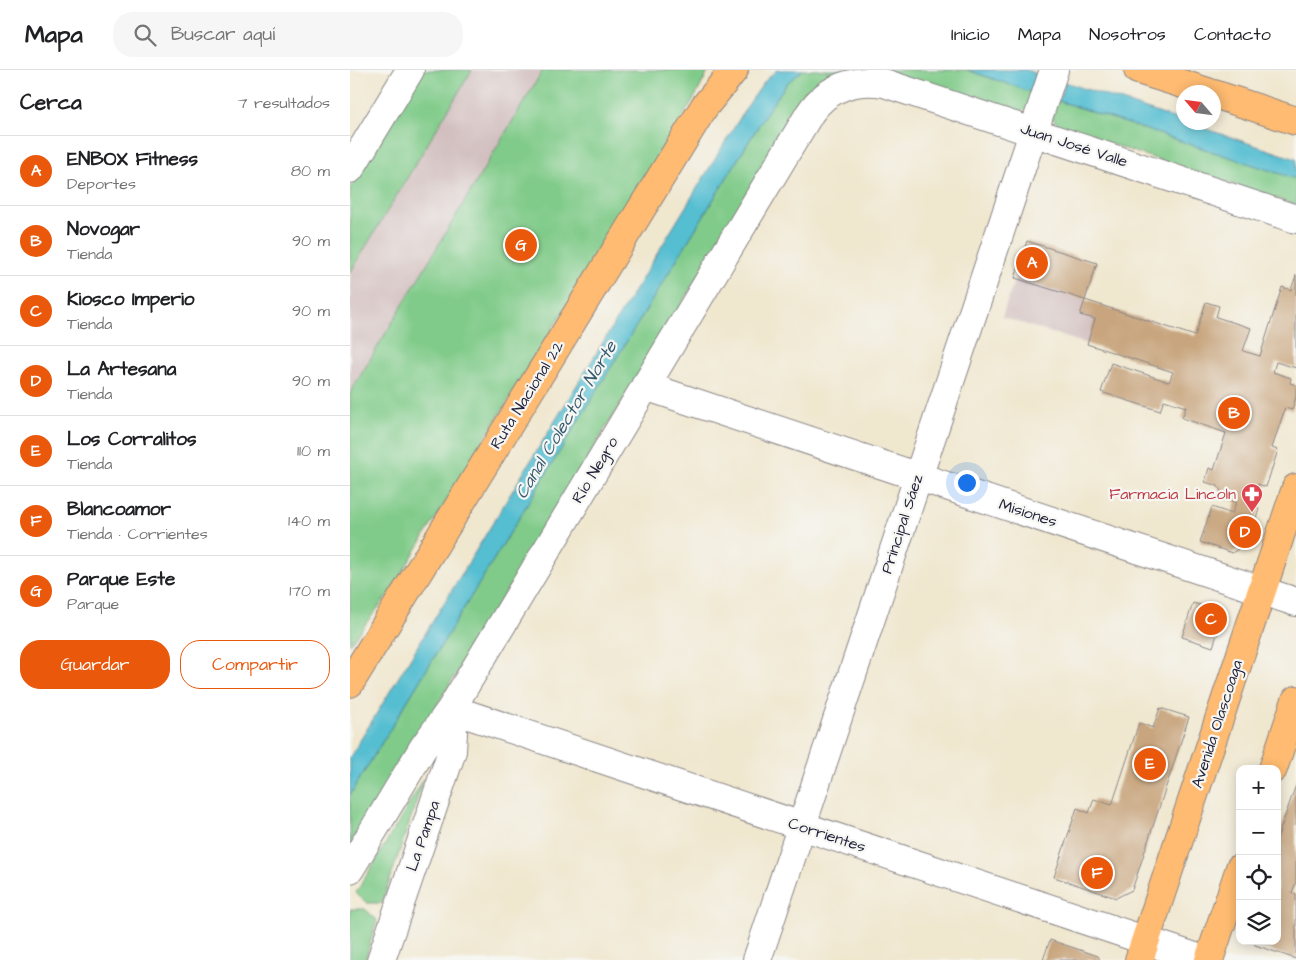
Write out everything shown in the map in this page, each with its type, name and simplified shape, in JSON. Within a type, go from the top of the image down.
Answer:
[{"type":"main road","name":"Ruta Nacional 22","points":[[350,683],[704,107],[721,70]]},
{"type":"main road","name":"Ruta Nacional 22","points":[[704,107],[734,70]]},
{"type":"main road","points":[[1138,70],[1186,85]]},
{"type":"main road","points":[[1221,96],[1296,121]]},
{"type":"main road","name":"Avenida Olascoaga","points":[[1142,950],[1296,488]]},
{"type":"main road","points":[[350,656],[425,562]]},
{"type":"main road","points":[[1274,765],[1296,700]]},
{"type":"main road","points":[[1209,960],[1236,880]]},
{"type":"street","points":[[350,169],[410,70]]},
{"type":"street","name":"Principal Sáez","points":[[757,960],[1051,79]]},
{"type":"street","name":"Juan José Valle","points":[[850,84],[868,81],[884,83],[1296,218]]},
{"type":"street","name":"Río Negro","points":[[350,869],[423,748],[451,709],[810,113],[827,94],[850,84]]},
{"type":"street","name":"Misiones","points":[[645,386],[1296,602]]},
{"type":"street","name":"Corrientes","points":[[451,709],[802,826],[1142,950],[1204,960]]},
{"type":"street","name":"La Pampa","points":[[381,960],[452,751],[451,709]]},
{"type":"shaded area","points":[[472,70],[543,70],[350,393],[350,273]]},
{"type":"shaded area","points":[[1015,278],[1160,324],[1147,363],[1002,317]]},
{"type":"green space","points":[[422,70],[472,70],[350,273],[350,189]]},
{"type":"green space","points":[[543,70],[709,70],[695,97],[388,595],[350,644],[350,393]]},
{"type":"green space","points":[[803,70],[858,70],[801,107],[350,848],[350,795],[768,110],[788,82]]},
{"type":"green space","points":[[873,70],[967,70],[1035,93],[1028,108],[1019,113]]},
{"type":"green space","points":[[1056,100],[1296,179],[1296,205],[1059,127],[1052,117]]},
{"type":"green space","points":[[424,779],[382,903],[367,903],[356,893]]},
{"type":"green space","points":[[350,909],[365,909],[377,920],[365,960],[350,960]]},
{"type":"water","name":"Canal Colector Norte","points":[[777,70],[803,70],[788,82],[768,110],[350,795],[350,757],[746,108],[765,81]]},
{"type":"water","points":[[967,70],[1026,70],[1037,74],[1031,92]]},
{"type":"water","points":[[1065,82],[1176,119],[1176,130],[1209,130],[1296,159],[1296,179],[1059,101]]},
{"type":"building","points":[[1027,241],[1097,263],[1085,300],[1015,278]]},
{"type":"building","points":[[1296,275],[1296,368],[1276,362],[1273,372],[1291,378],[1290,383],[1296,385],[1296,397],[1292,410],[1285,408],[1272,448],[1278,450],[1266,487],[1258,484],[1253,501],[1259,509],[1247,543],[1232,553],[1200,542],[1212,507],[1232,514],[1236,502],[1225,499],[1218,486],[1205,482],[1209,468],[1214,470],[1226,433],[1182,418],[1186,407],[1164,400],[1160,411],[1101,392],[1111,363],[1169,382],[1173,372],[1087,344],[1095,319],[1080,315],[1085,300],[1195,336],[1206,302],[1219,306],[1216,317],[1251,328],[1243,351],[1260,356],[1282,287],[1291,290]]},
{"type":"building","points":[[1193,603],[1216,610],[1221,622],[1213,647],[1182,637]]},
{"type":"building","points":[[1160,708],[1189,717],[1132,890],[1116,898],[1054,877],[1077,808],[1089,813],[1094,799],[1112,805],[1139,723],[1153,728]]},
{"type":"building","points":[[1296,785],[1296,882],[1292,893],[1296,894],[1296,959],[1255,945],[1281,945],[1281,828]]},
{"type":"building","points":[[1050,940],[1098,956],[1100,960],[1043,960]]},
{"type":"place","name":"Parque Este","points":[[521,245]]},
{"type":"place","name":"ENBOX Fitness","points":[[1032,263]]},
{"type":"place","name":"Novogar","points":[[1234,413]]},
{"type":"place","name":"Farmacia Lincoln","points":[[1252,513]]},
{"type":"place","name":"La Artesana","points":[[1245,532]]},
{"type":"place","name":"Kiosco Imperio","points":[[1211,619]]},
{"type":"place","name":"Los Corralitos","points":[[1150,764]]},
{"type":"place","name":"Blancoamor","points":[[1097,873]]}]
